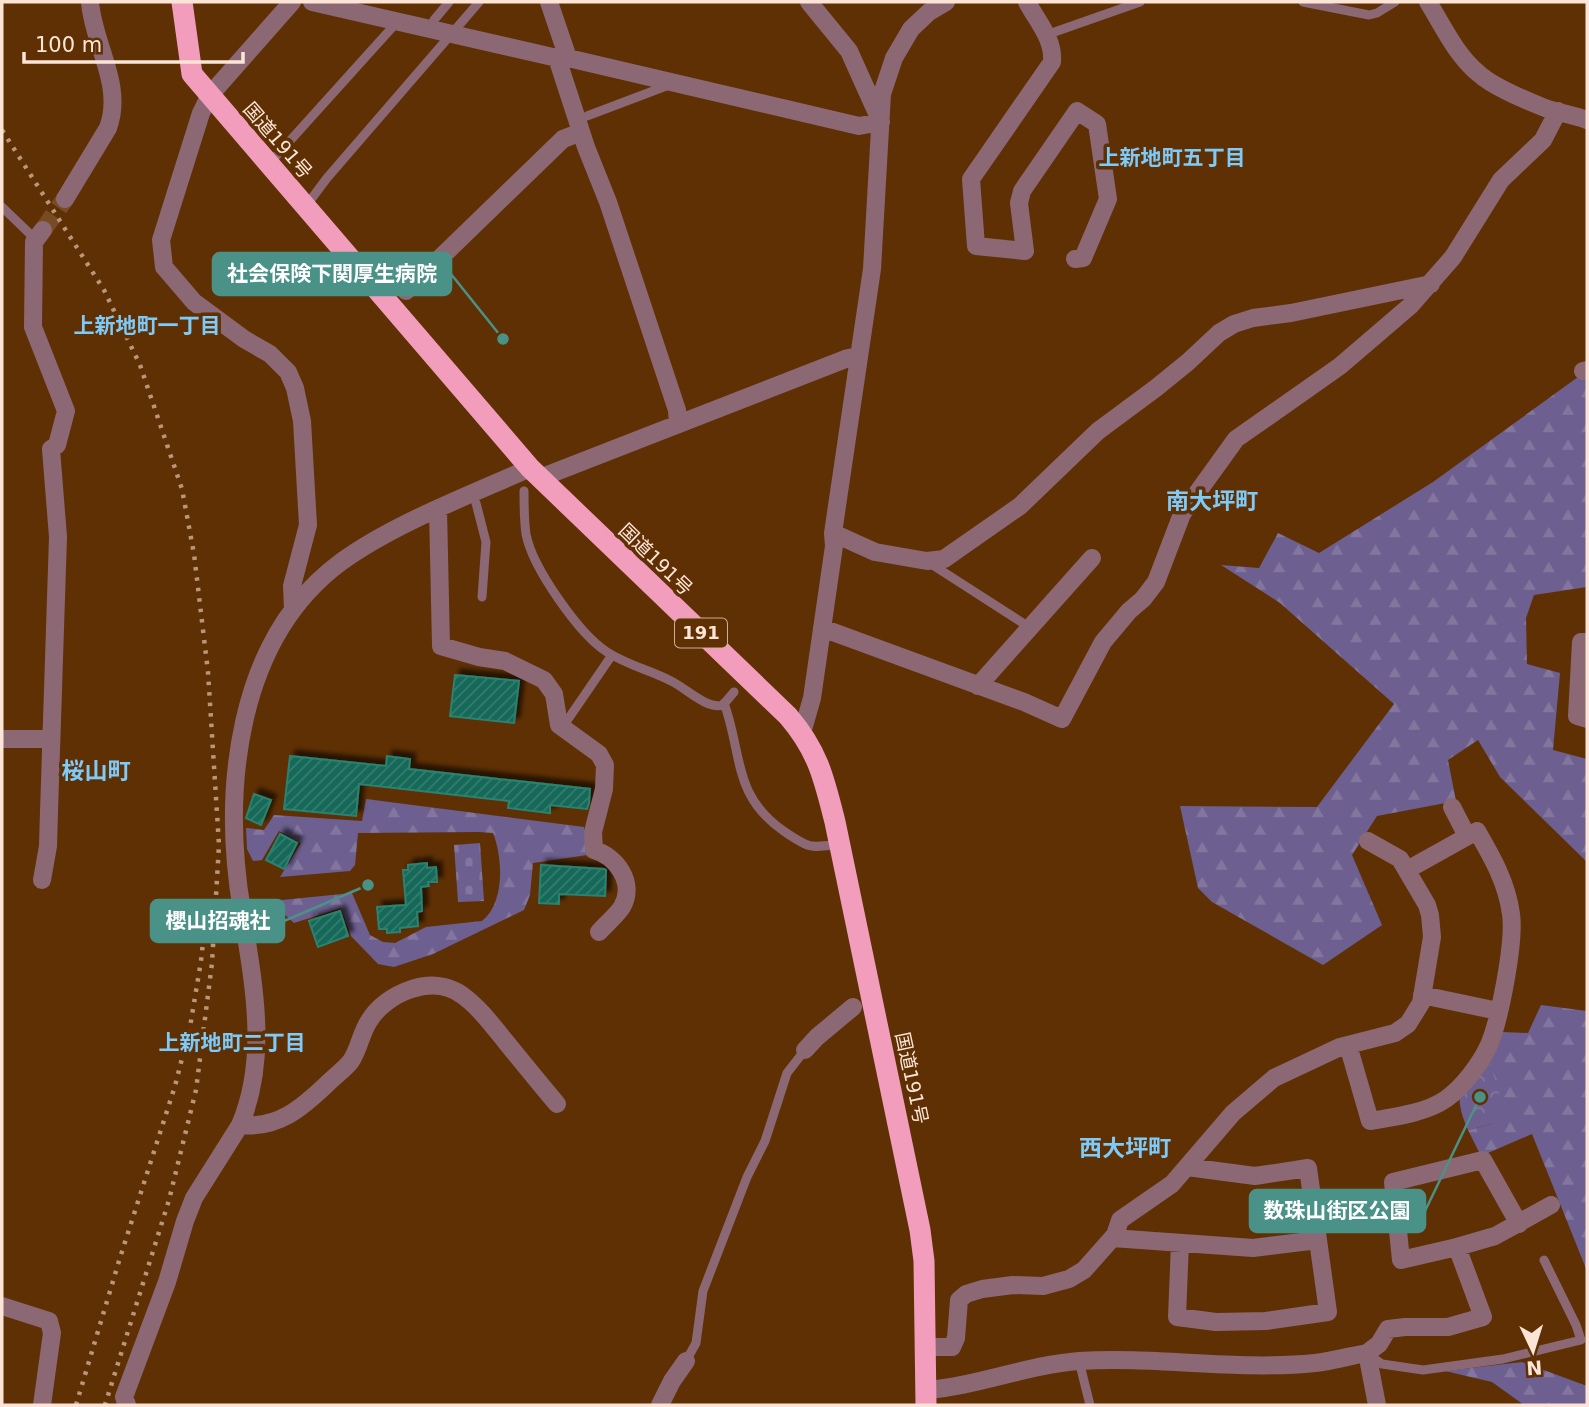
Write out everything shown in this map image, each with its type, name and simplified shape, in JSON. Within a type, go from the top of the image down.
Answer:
[{"type":"highway","name":"国道191号","points":[[182,2],[192,74],[306,206],[531,479],[788,716],[816,755],[840,844],[920,1230],[924,1261],[926,1398]]},
{"type":"street","points":[[65,199],[112,118],[109,72],[94,26],[90,2]]},
{"type":"street","points":[[292,2],[211,95],[201,113],[161,240],[164,267],[194,302],[244,339],[270,354],[288,372],[295,388],[302,421],[308,525],[292,586],[293,610]]},
{"type":"street","points":[[312,2],[859,126],[881,122]]},
{"type":"street","points":[[549,2],[563,58],[608,202],[677,410],[678,424]]},
{"type":"street","points":[[809,2],[849,51],[881,122]]},
{"type":"street","points":[[802,733],[812,698],[872,269],[882,94],[894,58],[916,22],[946,2]]},
{"type":"street","points":[[1027,2],[1046,35],[1053,52],[1052,62],[971,179],[976,246],[1025,251],[1018,203],[1022,191],[1077,111],[1097,124],[1108,199],[1083,258],[1075,259]]},
{"type":"street","points":[[1428,2],[1475,72],[1548,109],[1587,120]]},
{"type":"street","points":[[822,628],[1024,702],[1062,719],[1103,642],[1156,582],[1182,514],[1236,439],[1364,348],[1431,284],[1453,257],[1490,194],[1501,180],[1544,140],[1559,111]]},
{"type":"street","points":[[406,291],[563,139],[584,124]]},
{"type":"street","points":[[38,236],[33,327],[66,411],[57,445],[51,449],[58,537],[48,846],[42,880]]},
{"type":"street","points":[[833,533],[875,552],[927,561],[944,559],[1020,506],[1098,431],[1188,362],[1219,332],[1253,318],[1292,313],[1431,284]]},
{"type":"street","points":[[127,1405],[124,1397],[167,1282],[194,1198],[240,1125],[245,1112],[257,1052],[253,985],[233,840],[236,768],[242,728],[279,629],[293,610],[340,563],[369,544],[438,509],[531,479],[859,356]]},
{"type":"street","points":[[438,509],[441,646],[505,661],[544,680],[554,694],[559,725],[599,754],[606,769],[593,832],[594,850],[612,858],[618,865],[624,878],[625,890],[622,907],[599,933]]},
{"type":"street","points":[[978,686],[1092,558]]},
{"type":"street","points":[[1587,642],[1581,642],[1577,716],[1587,719]]},
{"type":"street","points":[[2,739],[51,738]]},
{"type":"street","points":[[1452,807],[1467,836]]},
{"type":"street","points":[[1348,1045],[1370,1121],[1423,1109],[1446,1099],[1459,1087],[1489,1045],[1512,940],[1511,915],[1498,867],[1477,831],[1407,870]]},
{"type":"street","points":[[925,1348],[952,1347],[956,1338],[959,1300],[966,1294],[1013,1285],[1043,1286],[1069,1279],[1084,1270],[1112,1238],[1120,1220],[1172,1184],[1233,1113],[1274,1078],[1348,1045],[1395,1033],[1417,1012],[1432,937],[1427,905],[1400,859],[1368,841]]},
{"type":"street","points":[[240,1125],[256,1127],[297,1110],[352,1060],[368,1022],[376,1012],[396,997],[429,985],[444,986],[462,995],[487,1018],[557,1104]]},
{"type":"street","points":[[1422,995],[1498,1011]]},
{"type":"street","points":[[805,1050],[853,1007]]},
{"type":"street","points":[[1519,1224],[1483,1160],[1393,1182],[1401,1260],[1494,1236],[1519,1224],[1551,1205]]},
{"type":"street","points":[[1180,1243],[1177,1317],[1216,1322],[1266,1321],[1328,1312],[1308,1168],[1255,1176],[1187,1167]]},
{"type":"street","points":[[1112,1238],[1252,1248],[1318,1240]]},
{"type":"street","points":[[926,1398],[1018,1371],[1080,1361],[1275,1365],[1316,1363],[1367,1353],[1379,1345],[1388,1329],[1405,1326],[1448,1327],[1483,1317],[1457,1247]]},
{"type":"street","points":[[2,1306],[49,1321],[52,1333],[42,1405]]},
{"type":"street","points":[[1367,1353],[1377,1405]]},
{"type":"street","points":[[660,1405],[686,1361]]},
{"type":"lane","points":[[430,29],[449,2]]},
{"type":"lane","points":[[306,206],[479,2]]},
{"type":"lane","points":[[1046,35],[1140,2]]},
{"type":"lane","points":[[1303,2],[1368,15],[1377,13],[1395,2]]},
{"type":"lane","points":[[270,164],[398,21]]},
{"type":"lane","points":[[584,124],[674,83]]},
{"type":"lane","points":[[2,207],[30,234],[38,236]]},
{"type":"lane","points":[[531,479],[526,534],[534,557],[565,609],[600,647],[641,670],[670,680],[713,706],[724,703],[734,692]]},
{"type":"lane","points":[[476,503],[486,542],[482,597]]},
{"type":"lane","points":[[927,561],[1029,627]]},
{"type":"lane","points":[[562,728],[611,655]]},
{"type":"lane","points":[[724,703],[732,726],[745,787],[760,810],[779,828],[804,845],[812,848],[840,844]]},
{"type":"lane","points":[[686,1361],[696,1343],[703,1291],[747,1177],[765,1141],[787,1073],[805,1050]]},
{"type":"lane","points":[[1367,1353],[1382,1364],[1423,1370],[1503,1359],[1581,1340],[1544,1260]]},
{"type":"lane","points":[[1080,1361],[1090,1405]]},
{"type":"green space","points":[[1578,377],[1587,377],[1587,587],[1534,595],[1526,618],[1527,664],[1560,673],[1553,750],[1587,759],[1587,862],[1500,777],[1478,740],[1448,760],[1456,801],[1377,816],[1352,855],[1382,925],[1323,965],[1212,902],[1198,888],[1180,806],[1317,807],[1394,704],[1280,603],[1221,565],[1259,568],[1278,533],[1319,553],[1433,482]]},
{"type":"green space","points":[[366,799],[584,827],[587,855],[533,863],[530,895],[524,910],[433,954],[394,967],[378,964],[351,936],[341,908],[294,923],[283,913],[282,900],[352,893],[370,935],[383,942],[395,943],[426,927],[482,921],[495,903],[500,867],[493,833],[479,832],[358,833],[355,865],[350,871],[280,877],[301,843],[279,831],[262,860],[253,861],[247,849],[246,828],[264,830],[274,815],[362,821]]},
{"type":"green space","points":[[480,843],[484,901],[458,902],[454,845]]},
{"type":"green space","points":[[1541,1005],[1587,1011],[1587,1271],[1532,1134],[1481,1156],[1468,1130],[1495,1123],[1489,1059],[1502,1032],[1528,1033]]},
{"type":"green space","points":[[1489,1059],[1501,1100],[1495,1123],[1468,1130],[1460,1106],[1462,1090]]},
{"type":"green space","points":[[1522,1362],[1587,1386],[1587,1405],[1524,1405],[1492,1382],[1445,1371]]},
{"type":"building","points":[[455,675],[519,681],[514,723],[450,716]]},
{"type":"building","points":[[290,756],[386,766],[387,756],[410,759],[409,769],[590,789],[589,803],[587,809],[550,805],[550,813],[508,808],[509,801],[359,784],[356,816],[284,809]]},
{"type":"building","points":[[254,794],[271,800],[261,825],[246,818]]},
{"type":"building","points":[[280,834],[297,843],[284,869],[266,860]]},
{"type":"building","points":[[427,863],[427,868],[436,867],[437,882],[428,882],[429,886],[421,887],[422,911],[417,912],[418,926],[387,933],[387,929],[379,929],[377,907],[406,905],[403,870],[408,870],[408,865]]},
{"type":"building","points":[[541,865],[604,869],[605,896],[559,894],[559,904],[539,903]]},
{"type":"building","points":[[340,911],[348,936],[318,947],[309,921]]},
{"type":"tunnel","points":[[43,230],[65,199]]},
{"type":"railway","points":[[2,130],[104,290],[140,365],[182,489],[194,554],[208,672],[219,845],[212,963],[196,1090],[169,1200],[105,1405]]},
{"type":"railway","points":[[76,1405],[175,1086],[190,1027],[205,923]]},
{"type":"place","name":"社会保険下関厚生病院","points":[[503,339]]},
{"type":"place","name":"櫻山招魂社","points":[[368,885]]},
{"type":"place","name":"数珠山街区公園","points":[[1480,1097]]},
{"type":"district","name":"上新地町五丁目","points":[[1172,158]]},
{"type":"district","name":"上新地町一丁目","points":[[147,326]]},
{"type":"district","name":"南大坪町","points":[[1212,501]]},
{"type":"district","name":"桜山町","points":[[96,771]]},
{"type":"district","name":"上新地町二丁目","points":[[232,1043]]},
{"type":"district","name":"西大坪町","points":[[1125,1148]]}]
